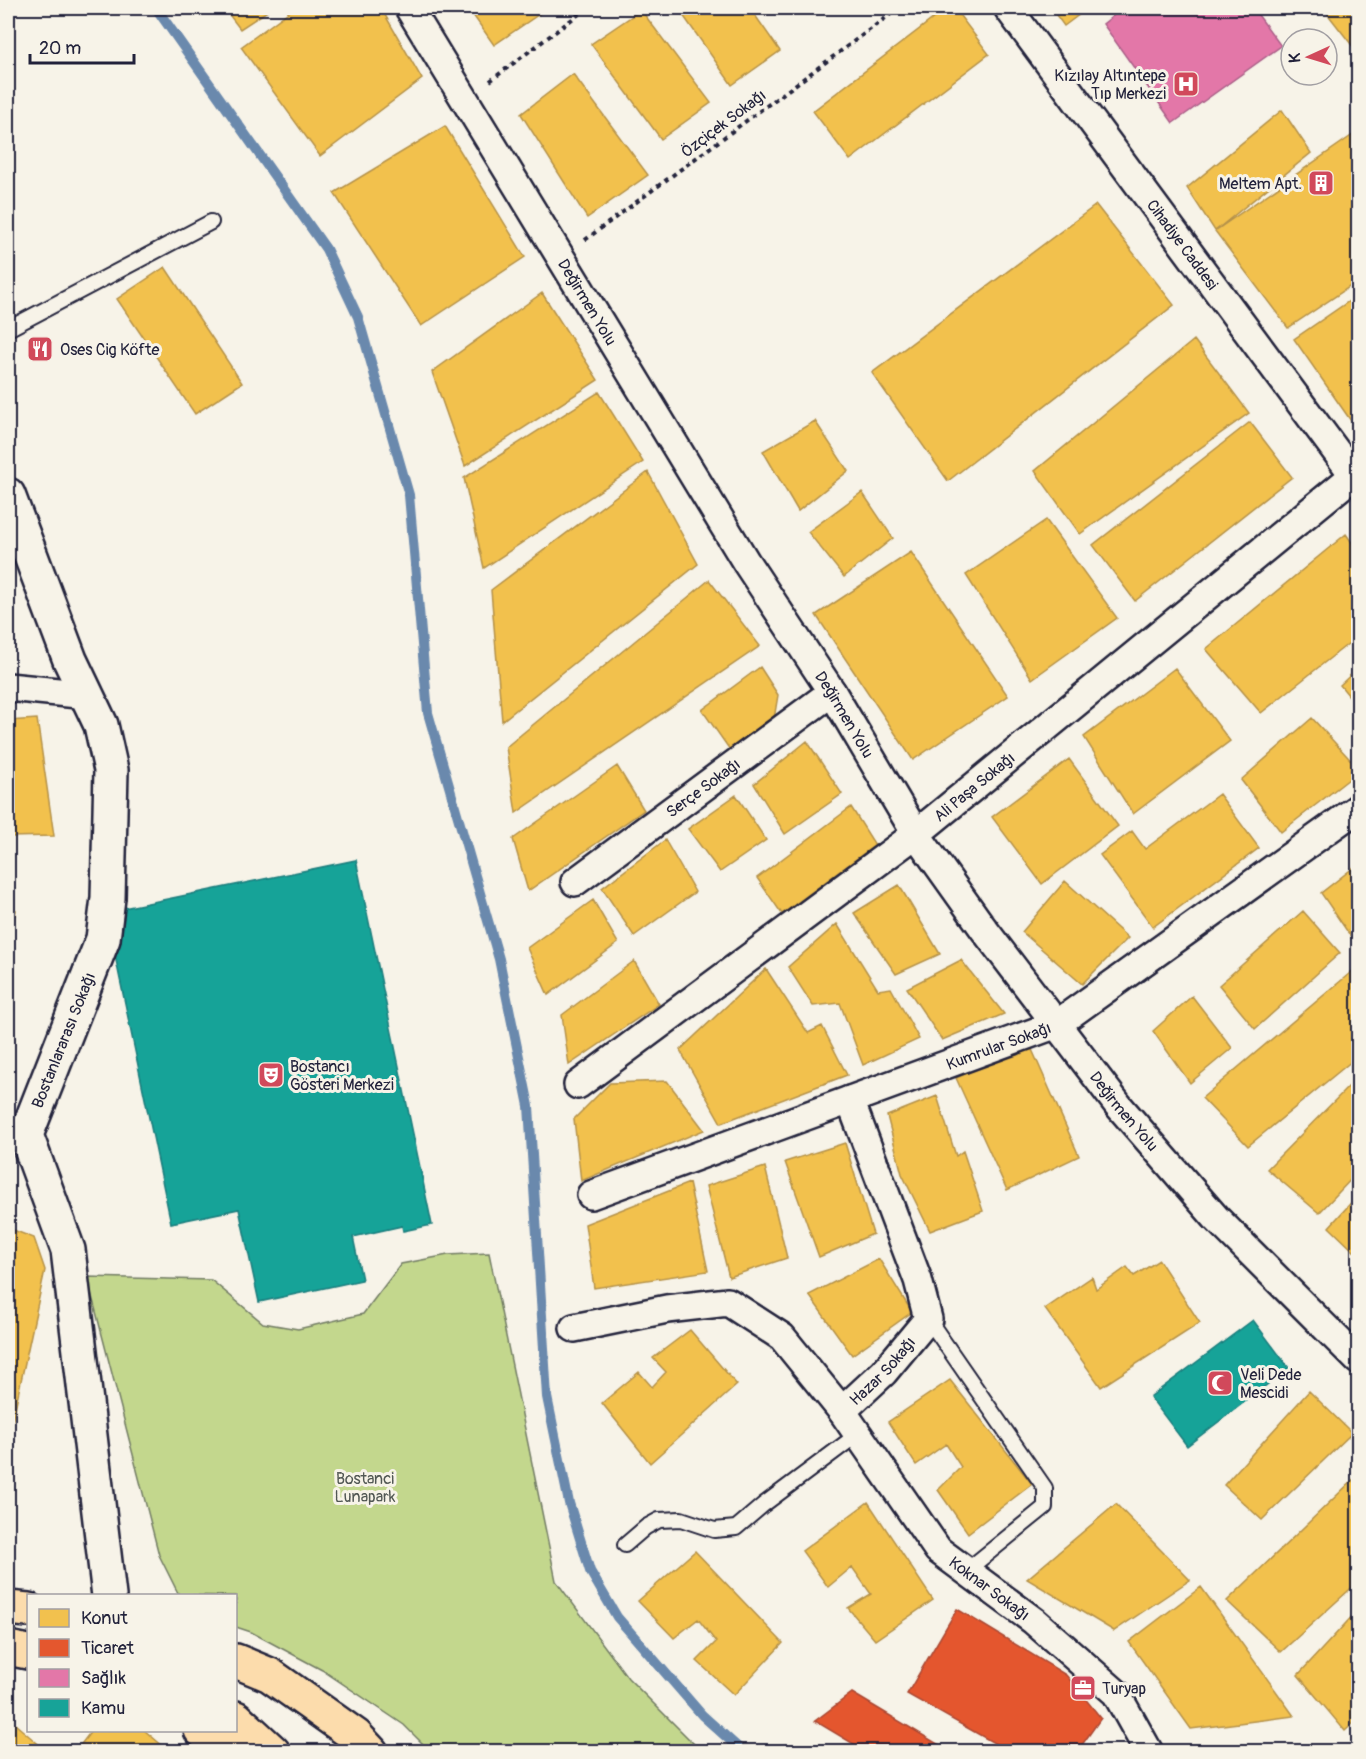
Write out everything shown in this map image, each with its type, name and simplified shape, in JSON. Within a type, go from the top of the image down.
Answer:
[{"type":"main road","name":"Bostanlararası Sokağı","points":[[8,495],[70,660],[101,725],[111,770],[108,898],[103,939],[17,1133],[68,1250],[109,1594]]},
{"type":"main road","points":[[8,1608],[27,1610]]},
{"type":"main road","points":[[8,1648],[27,1652]]},
{"type":"main road","points":[[237,1661],[270,1675],[356,1736],[371,1752]]},
{"type":"main road","points":[[237,1719],[273,1752]]},
{"type":"main road","points":[[202,1732],[228,1752]]},
{"type":"street","name":"Değirmen Yolu","points":[[409,8],[746,562],[831,692],[916,834],[983,928],[1118,1105],[1216,1218],[1354,1345]]},
{"type":"street","name":"Cihadiye Caddesi","points":[[1008,8],[1357,476]]},
{"type":"street","name":"Ali Paşa Sokağı","points":[[578,1085],[916,834],[1357,476]]},
{"type":"street","points":[[8,687],[88,695]]},
{"type":"street","name":"Serçe Sokağı","points":[[575,882],[831,692]]},
{"type":"street","name":"Kumrular Sokağı","points":[[591,1195],[1057,1024],[1359,808]]},
{"type":"street","points":[[850,1100],[918,1280],[928,1319]]},
{"type":"street","name":"Hazar Sokağı","points":[[574,1328],[667,1309],[728,1302],[782,1337],[842,1411],[884,1371],[928,1319]]},
{"type":"street","name":"Koknar Sokağı","points":[[842,1411],[938,1550],[1034,1621],[1116,1693],[1149,1752]]},
{"type":"lane","points":[[8,329],[211,222]]},
{"type":"lane","points":[[928,1319],[1045,1488],[1045,1508],[966,1571]]},
{"type":"lane","points":[[625,1545],[646,1527],[659,1520],[681,1519],[714,1530],[736,1528],[858,1434]]},
{"type":"path","points":[[465,100],[587,8]]},
{"type":"path","name":"Özçiçek Sokağı","points":[[561,258],[899,8]]},
{"type":"green space","name":"Bostanci Lunapark","points":[[489,1253],[556,1581],[628,1678],[701,1751],[430,1751],[404,1725],[322,1670],[251,1632],[237,1627],[237,1594],[178,1594],[159,1555],[87,1277],[211,1280],[263,1323],[298,1329],[363,1314],[401,1264],[448,1255]]},
{"type":"building: Konut","points":[[224,8],[272,8],[240,29]]},
{"type":"building: Konut","points":[[294,8],[381,8],[422,79],[320,156],[241,47]]},
{"type":"building: Konut","points":[[468,8],[548,8],[494,45]]},
{"type":"building: Konut","points":[[678,8],[750,8],[780,51],[732,85]]},
{"type":"building: Konut","points":[[947,8],[954,8],[989,54],[850,160],[813,111]]},
{"type":"building: Konut","points":[[1051,8],[1088,8],[1064,26]]},
{"type":"building: Konut","points":[[1323,8],[1358,8],[1358,53],[1339,27]]},
{"type":"building: Konut","points":[[641,10],[711,103],[661,139],[591,44]]},
{"type":"building: Konut","points":[[573,74],[648,175],[587,218],[521,114]]},
{"type":"building: Konut","points":[[1282,110],[1311,153],[1215,231],[1187,188]]},
{"type":"building: Konut","points":[[445,126],[525,257],[421,326],[334,193]]},
{"type":"building: Konut","name":"Meltem Apt.","points":[[1357,132],[1358,281],[1288,328],[1215,231]]},
{"type":"building: Konut","points":[[1096,205],[1174,305],[948,481],[872,373]]},
{"type":"building: Konut","points":[[165,267],[242,383],[195,414],[117,299]]},
{"type":"building: Konut","points":[[542,293],[598,380],[465,466],[432,372]]},
{"type":"building: Konut","points":[[1358,295],[1358,431],[1294,339]]},
{"type":"building: Konut","points":[[1194,340],[1249,413],[1080,534],[1035,471]]},
{"type":"building: Konut","points":[[599,392],[643,462],[484,568],[464,478]]},
{"type":"building: Konut","points":[[815,421],[848,471],[798,511],[763,451]]},
{"type":"building: Konut","points":[[1250,422],[1292,477],[1135,601],[1093,545]]},
{"type":"building: Konut","points":[[648,472],[698,564],[502,721],[491,590]]},
{"type":"building: Konut","points":[[862,492],[893,538],[844,577],[808,532]]},
{"type":"building: Konut","points":[[1046,520],[1117,618],[1032,679],[966,575]]},
{"type":"building: Konut","points":[[1346,534],[1358,551],[1358,636],[1261,713],[1206,649]]},
{"type":"building: Konut","points":[[911,552],[1008,696],[913,760],[816,615]]},
{"type":"building: Konut","points":[[709,580],[760,646],[516,813],[506,747]]},
{"type":"building: Konut","points":[[760,667],[778,695],[774,719],[730,750],[702,710]]},
{"type":"building: Konut","points":[[1175,668],[1230,741],[1133,814],[1084,737]]},
{"type":"building: Konut","points":[[1358,668],[1358,707],[1340,685]]},
{"type":"building: Konut","points":[[1312,718],[1358,768],[1358,772],[1281,832],[1241,780]]},
{"type":"building: Konut","points":[[37,719],[54,836],[8,837],[8,721]]},
{"type":"building: Konut","points":[[807,741],[842,794],[785,834],[754,784]]},
{"type":"building: Konut","points":[[1069,759],[1118,826],[1042,884],[992,817]]},
{"type":"building: Konut","points":[[617,766],[644,810],[528,891],[513,839]]},
{"type":"building: Konut","points":[[1219,794],[1259,848],[1153,927],[1100,855],[1132,831],[1145,849]]},
{"type":"building: Konut","points":[[736,795],[766,840],[720,872],[688,829]]},
{"type":"building: Konut","points":[[851,807],[875,845],[782,914],[757,878]]},
{"type":"building: Konut","points":[[665,840],[695,892],[634,936],[602,888]]},
{"type":"building: Konut","points":[[1358,864],[1358,947],[1321,893]]},
{"type":"building: Konut","points":[[1065,881],[1128,938],[1082,984],[1022,932]]},
{"type":"building: Konut","points":[[899,885],[940,954],[896,974],[854,913]]},
{"type":"building: Konut","points":[[593,900],[618,943],[548,995],[527,948]]},
{"type":"building: Konut","points":[[8,908],[16,910],[8,941]]},
{"type":"building: Konut","points":[[1303,911],[1340,953],[1255,1029],[1219,985]]},
{"type":"building: Konut","points":[[837,924],[878,990],[891,988],[919,1039],[863,1065],[840,1003],[813,1006],[788,967]]},
{"type":"building: Konut","points":[[961,960],[1004,1014],[942,1040],[907,988]]},
{"type":"building: Konut","points":[[634,961],[659,1004],[569,1065],[562,1015]]},
{"type":"building: Konut","points":[[1356,968],[1358,971],[1358,1056],[1248,1146],[1202,1098]]},
{"type":"building: Konut","points":[[766,969],[808,1033],[822,1026],[847,1075],[721,1123],[680,1050]]},
{"type":"building: Konut","points":[[1192,996],[1232,1048],[1190,1083],[1153,1031]]},
{"type":"building: Konut","points":[[1030,1045],[1079,1156],[1007,1190],[956,1078]]},
{"type":"building: Konut","points":[[1358,1077],[1358,1172],[1319,1213],[1267,1169]]},
{"type":"building: Konut","points":[[667,1081],[704,1130],[581,1181],[574,1119],[610,1083]]},
{"type":"building: Konut","points":[[937,1096],[956,1156],[963,1151],[983,1211],[930,1231],[902,1174],[887,1116]]},
{"type":"building: Konut","points":[[845,1143],[873,1234],[819,1257],[785,1162]]},
{"type":"building: Konut","points":[[765,1167],[787,1258],[729,1277],[706,1186]]},
{"type":"building: Konut","points":[[689,1183],[708,1271],[594,1288],[585,1224]]},
{"type":"building: Konut","points":[[1358,1195],[1358,1255],[1329,1227]]},
{"type":"building: Konut","points":[[8,1228],[34,1238],[45,1270],[8,1441]]},
{"type":"building: Konut","points":[[879,1259],[912,1312],[852,1355],[809,1295]]},
{"type":"building: Konut","points":[[1159,1260],[1200,1323],[1101,1387],[1045,1309],[1092,1277],[1096,1289],[1127,1267],[1134,1276]]},
{"type":"building: Konut","points":[[690,1330],[737,1385],[650,1463],[602,1403],[639,1372],[652,1387],[666,1372],[653,1358]]},
{"type":"building: Konut","points":[[950,1380],[1032,1484],[968,1533],[938,1490],[961,1467],[946,1444],[916,1465],[888,1422]]},
{"type":"building: Konut","points":[[1309,1391],[1352,1433],[1262,1520],[1224,1485]]},
{"type":"building: Konut","points":[[1358,1475],[1358,1582],[1281,1652],[1227,1601]]},
{"type":"building: Konut","points":[[868,1502],[933,1600],[875,1640],[848,1608],[871,1594],[852,1567],[828,1587],[802,1551]]},
{"type":"building: Konut","points":[[1116,1504],[1190,1580],[1114,1631],[1027,1579]]},
{"type":"building: Konut","points":[[695,1551],[783,1643],[734,1695],[697,1661],[716,1642],[698,1619],[674,1638],[638,1601]]},
{"type":"building: Konut","points":[[1201,1587],[1294,1716],[1191,1729],[1129,1642]]},
{"type":"building: Konut","points":[[1358,1610],[1358,1719],[1345,1731],[1298,1675]]},
{"type":"building: Konut","points":[[8,1718],[43,1748],[40,1752],[8,1752]]},
{"type":"building: Konut","points":[[90,1732],[146,1732],[164,1747],[160,1752],[75,1752]]},
{"type":"building: Ticaret","points":[[957,1609],[1066,1675],[1101,1718],[1077,1752],[1010,1752],[907,1694]]},
{"type":"building: Ticaret","points":[[852,1693],[951,1752],[867,1752],[815,1721]]},
{"type":"building: Sağlık","name":"Kızılay Altıntepe Tıp Merkezi","points":[[1123,8],[1253,8],[1279,43],[1279,47],[1173,123],[1103,24]]},
{"type":"building: Kamu","name":"Bostancı Gösteri Merkezi","points":[[356,860],[432,1225],[403,1231],[402,1226],[353,1237],[362,1280],[259,1302],[239,1209],[171,1223],[112,941],[124,908]]},
{"type":"building: Kamu","name":"Veli Dede Mescidi","points":[[1253,1320],[1289,1368],[1187,1446],[1150,1397]]},
{"type":"waterway","points":[[156,8],[326,249],[358,317],[409,495],[428,713],[499,959],[529,1106],[547,1397],[569,1503],[590,1571],[617,1617],[702,1715],[743,1752]]},
{"type":"place","name":"Kızılay Altıntepe Tıp Merkezi","points":[[1186,84]]},
{"type":"place","name":"Meltem Apt.","points":[[1321,183]]},
{"type":"place","name":"Oses Cig Köfte","points":[[40,349]]},
{"type":"place","name":"Bostancı Gösteri Merkezi","points":[[271,1075]]},
{"type":"place","name":"Veli Dede Mescidi","points":[[1220,1383]]},
{"type":"place","name":"Turyap","points":[[1083,1688]]}]
